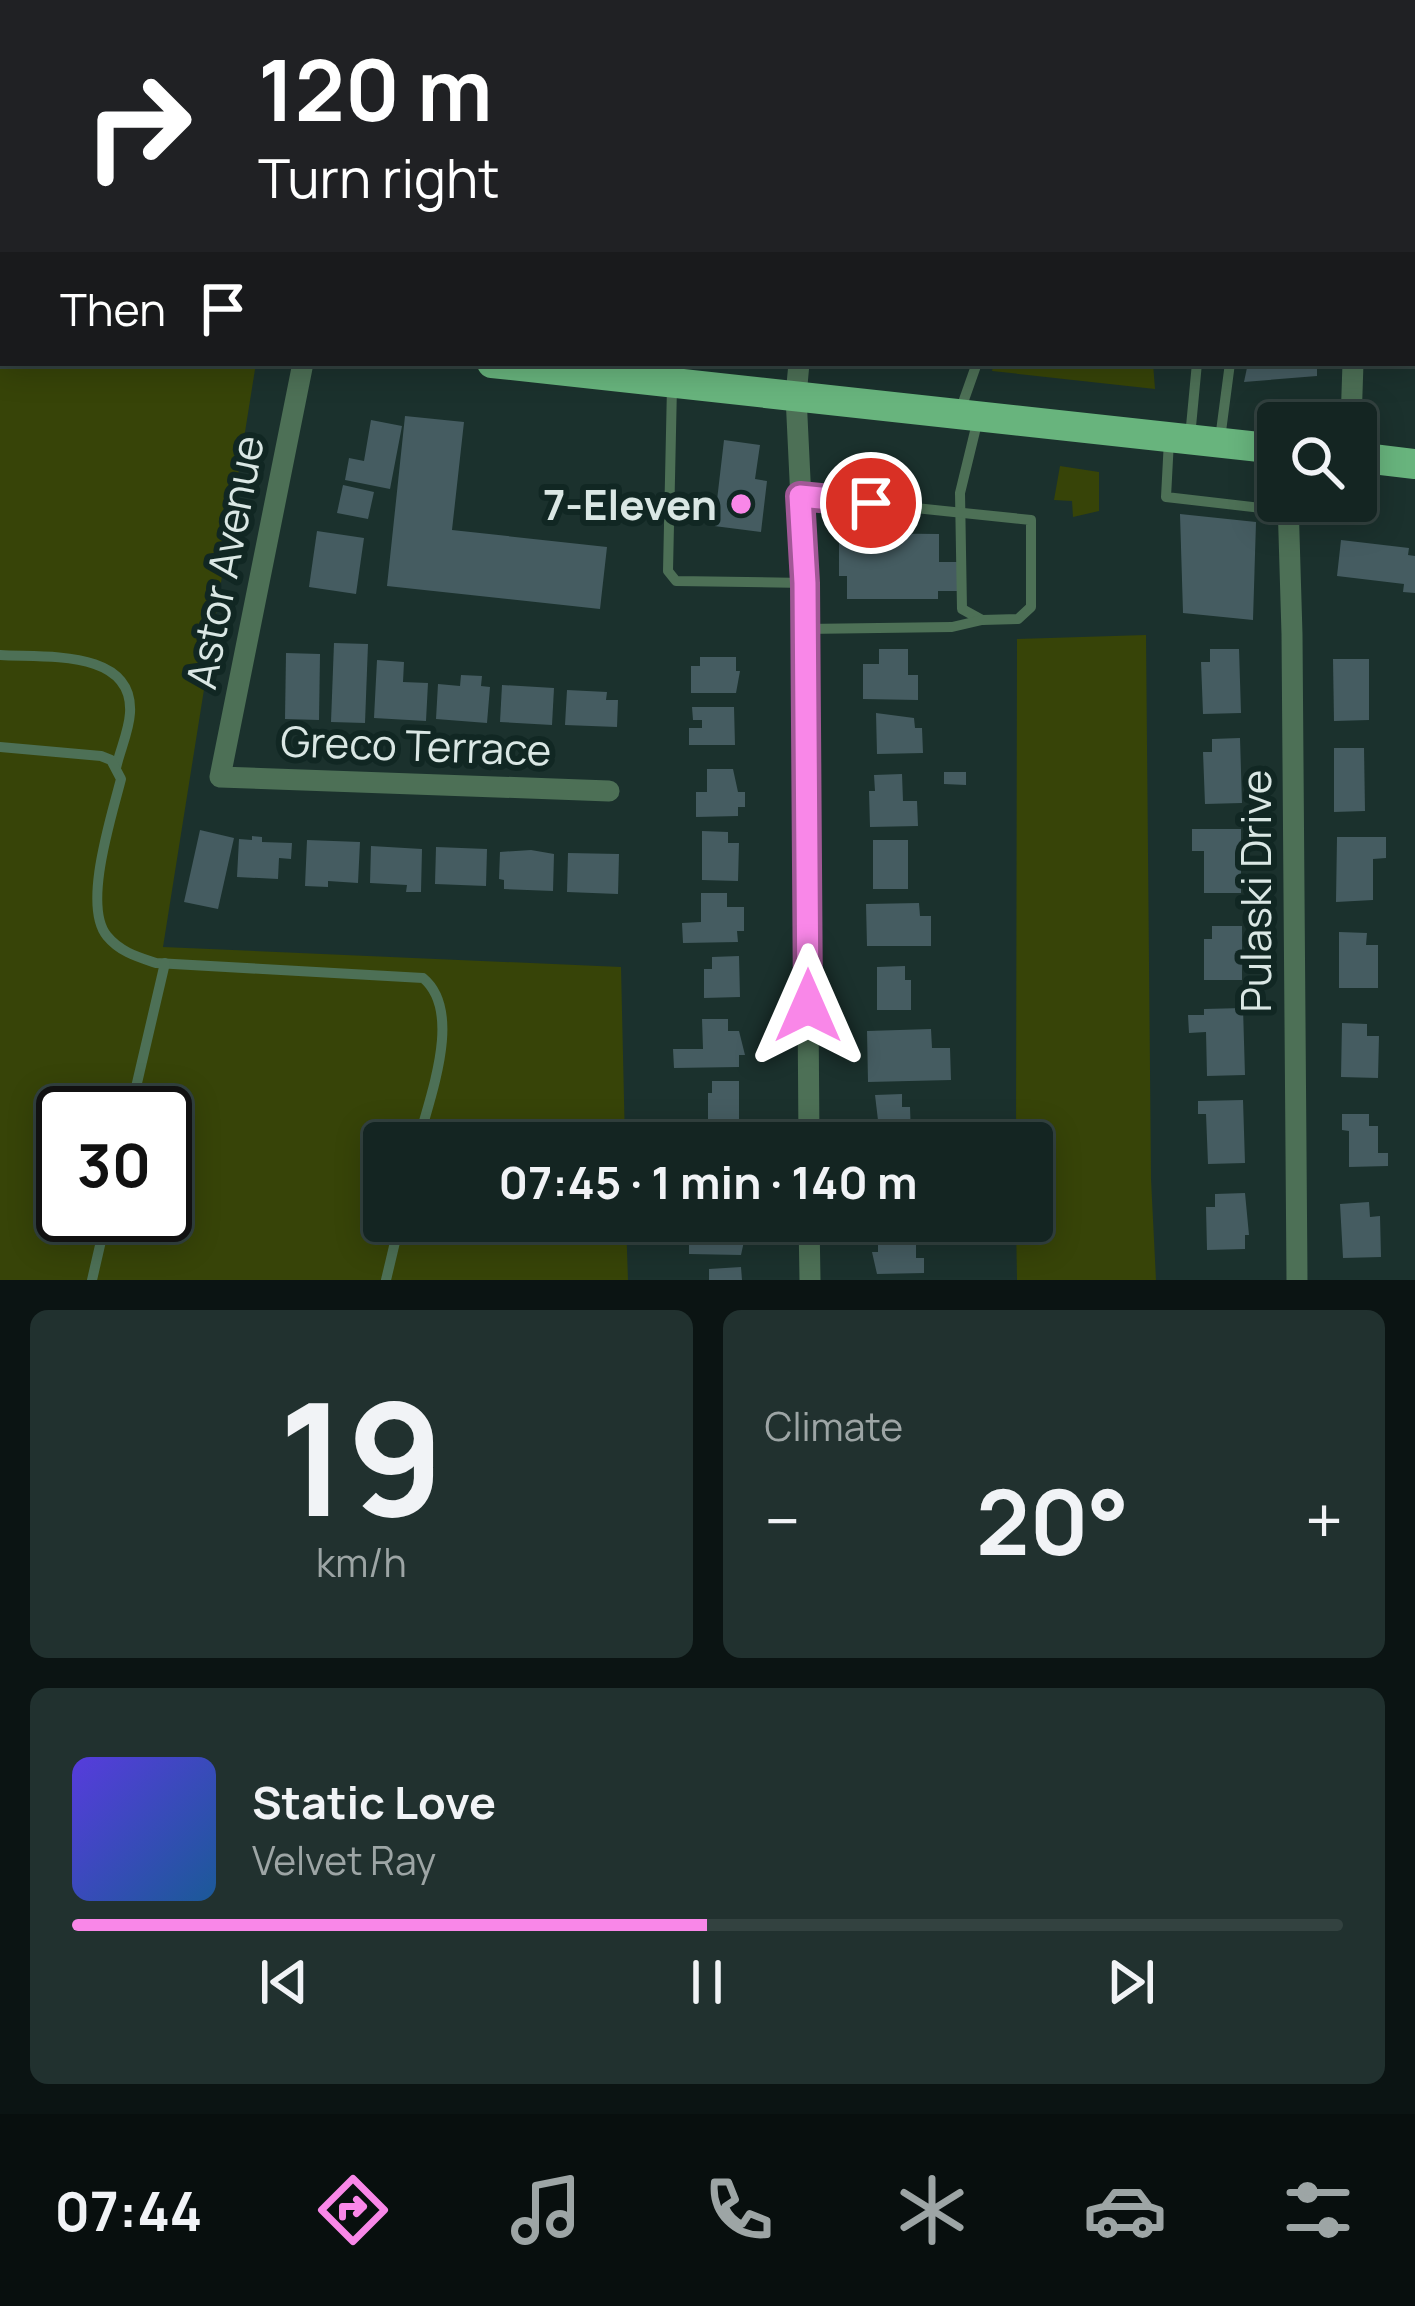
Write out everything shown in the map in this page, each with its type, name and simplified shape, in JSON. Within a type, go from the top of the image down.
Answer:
[{"type":"main road","points":[[519,366],[1257,447]]},
{"type":"main road","points":[[1377,459],[1415,464]]},
{"type":"street","name":"Astor Avenue","points":[[220,777],[302,366]]},
{"type":"street","points":[[799,366],[809,1122]]},
{"type":"street","points":[[1352,402],[1353,366]]},
{"type":"street","name":"Pulaski Drive","points":[[1288,522],[1297,1280]]},
{"type":"street","name":"Greco Terrace","points":[[220,777],[609,791]]},
{"type":"street","points":[[809,1242],[810,1280]]},
{"type":"lane","points":[[952,627],[962,609],[960,493],[976,366]]},
{"type":"lane","points":[[1193,440],[1197,366]]},
{"type":"lane","points":[[1229,366],[1166,496],[1257,503]]},
{"type":"lane","points":[[672,383],[668,571],[676,581],[805,583]]},
{"type":"lane","points":[[800,496],[1031,520],[1029,612],[1012,621],[982,620],[952,627],[805,629]]},
{"type":"lane","points":[[962,609],[982,620]]},
{"type":"lane","points":[[0,655],[92,661],[116,674],[130,710],[116,768]]},
{"type":"lane","points":[[0,746],[101,756],[116,768],[121,779],[97,891],[98,918],[105,934],[125,952],[166,963],[423,978],[440,999],[444,1023],[423,1122]]},
{"type":"lane","points":[[136,1086],[166,963]]},
{"type":"lane","points":[[92,1280],[100,1242]]},
{"type":"lane","points":[[386,1280],[395,1242]]},
{"type":"green space","points":[[0,366],[256,366],[163,947],[621,967],[625,1122],[363,1122],[363,1242],[627,1242],[628,1280],[0,1280]]},
{"type":"green space","points":[[993,366],[1153,366],[1155,389],[992,371]]},
{"type":"green space","points":[[1060,466],[1099,472],[1099,511],[1073,517],[1072,501],[1054,500]]},
{"type":"green space","points":[[1146,635],[1156,1280],[1017,1280],[1016,1242],[1053,1242],[1053,1122],[1016,1122],[1017,639]]},
{"type":"building","points":[[1247,366],[1317,366],[1317,376],[1244,382]]},
{"type":"building","points":[[405,416],[464,422],[452,530],[607,547],[600,609],[387,586]]},
{"type":"building","points":[[371,420],[402,426],[390,489],[345,480],[349,458],[364,461]]},
{"type":"building","name":"7-Eleven","points":[[724,440],[760,445],[755,479],[767,481],[761,532],[714,526]]},
{"type":"building","points":[[343,485],[374,492],[368,519],[337,513]]},
{"type":"building","points":[[1180,514],[1256,522],[1253,620],[1183,613]]},
{"type":"building","points":[[317,531],[364,538],[356,594],[309,587]]},
{"type":"building","points":[[839,533],[939,534],[939,562],[959,562],[959,591],[938,591],[938,599],[847,599],[847,576],[839,576]]},
{"type":"building","points":[[1341,540],[1409,548],[1408,555],[1415,556],[1415,593],[1403,592],[1404,584],[1337,576]]},
{"type":"building","points":[[334,643],[368,644],[365,723],[331,722]]},
{"type":"building","points":[[879,649],[908,649],[908,675],[918,675],[918,700],[863,699],[863,664],[879,664]]},
{"type":"building","points":[[1210,649],[1239,649],[1241,713],[1203,714],[1201,662],[1210,662]]},
{"type":"building","points":[[286,653],[320,654],[319,720],[285,719]]},
{"type":"building","points":[[700,657],[736,657],[736,671],[740,671],[736,693],[691,693],[691,666],[700,666]]},
{"type":"building","points":[[1333,659],[1369,659],[1369,720],[1334,721]]},
{"type":"building","points":[[377,660],[404,662],[403,682],[428,683],[426,721],[374,718]]},
{"type":"building","points":[[461,675],[482,676],[481,686],[490,687],[487,723],[436,719],[438,684],[460,686]]},
{"type":"building","points":[[502,685],[554,688],[552,725],[500,722]]},
{"type":"building","points":[[567,690],[607,692],[606,700],[618,700],[617,727],[565,725]]},
{"type":"building","points":[[692,707],[734,707],[735,745],[689,745],[689,728],[702,728],[702,720],[693,720]]},
{"type":"building","points":[[876,713],[914,718],[915,728],[922,728],[923,753],[877,754]]},
{"type":"building","points":[[1240,738],[1242,803],[1205,804],[1203,752],[1212,752],[1212,739]]},
{"type":"building","points":[[1334,748],[1364,748],[1365,811],[1334,812]]},
{"type":"building","points":[[707,769],[733,769],[738,792],[745,792],[745,807],[738,807],[738,816],[696,817],[696,792],[707,792]]},
{"type":"building","points":[[944,772],[966,772],[966,785],[944,784]]},
{"type":"building","points":[[902,774],[903,801],[917,801],[918,826],[870,827],[869,791],[875,791],[874,775]]},
{"type":"building","points":[[1192,829],[1241,829],[1241,893],[1204,893],[1204,851],[1192,851]]},
{"type":"building","points":[[200,830],[234,838],[218,909],[184,902]]},
{"type":"building","points":[[702,831],[728,832],[728,843],[739,843],[738,881],[702,880]]},
{"type":"building","points":[[252,836],[262,837],[262,842],[292,843],[291,859],[279,858],[278,879],[237,877],[239,839],[252,840]]},
{"type":"building","points":[[1337,837],[1386,837],[1386,858],[1373,859],[1373,900],[1336,902]]},
{"type":"building","points":[[307,840],[360,842],[358,883],[328,881],[328,887],[305,886]]},
{"type":"building","points":[[873,840],[908,840],[908,889],[873,889]]},
{"type":"building","points":[[371,846],[422,849],[421,892],[406,892],[407,885],[370,883]]},
{"type":"building","points":[[436,847],[487,849],[486,886],[435,884]]},
{"type":"building","points":[[500,852],[554,854],[553,891],[504,889],[504,880],[499,879]]},
{"type":"building","points":[[568,853],[619,854],[618,894],[567,892]]},
{"type":"building","points":[[701,893],[727,893],[727,907],[744,907],[744,931],[737,931],[738,942],[683,943],[682,923],[701,922]]},
{"type":"building","points":[[919,903],[920,916],[931,916],[931,946],[867,946],[866,904]]},
{"type":"building","points":[[1212,926],[1242,926],[1242,980],[1204,980],[1204,939],[1212,939]]},
{"type":"building","points":[[1339,932],[1367,933],[1366,945],[1378,945],[1378,988],[1339,988]]},
{"type":"building","points":[[739,956],[740,997],[704,998],[704,969],[712,969],[712,957]]},
{"type":"building","points":[[905,966],[905,980],[911,980],[911,1010],[877,1010],[877,967]]},
{"type":"building","points":[[1243,1008],[1245,1075],[1207,1076],[1206,1032],[1189,1033],[1188,1015],[1204,1015],[1204,1009]]},
{"type":"building","points":[[702,1019],[728,1019],[728,1031],[739,1031],[745,1055],[739,1055],[739,1067],[674,1068],[673,1049],[703,1049]]},
{"type":"building","points":[[1342,1023],[1367,1024],[1367,1036],[1379,1036],[1378,1078],[1341,1077]]},
{"type":"building","points":[[931,1029],[932,1048],[950,1048],[951,1080],[868,1082],[867,1031]]},
{"type":"building","points":[[712,1081],[739,1081],[739,1122],[708,1122],[708,1093],[712,1093]]},
{"type":"building","points":[[902,1094],[902,1107],[910,1107],[911,1122],[878,1122],[875,1095]]},
{"type":"building","points":[[1243,1100],[1245,1163],[1208,1164],[1206,1114],[1198,1114],[1198,1101]]},
{"type":"building","points":[[1342,1114],[1369,1114],[1369,1126],[1378,1126],[1378,1153],[1388,1153],[1388,1166],[1349,1167],[1349,1131],[1342,1130]]},
{"type":"building","points":[[1245,1193],[1249,1235],[1245,1235],[1245,1249],[1207,1250],[1206,1207],[1215,1207],[1215,1194]]},
{"type":"building","points":[[1369,1202],[1370,1217],[1380,1216],[1381,1257],[1343,1258],[1340,1204]]},
{"type":"building","points":[[689,1242],[744,1242],[741,1255],[689,1254]]},
{"type":"building","points":[[878,1242],[916,1242],[916,1258],[924,1258],[924,1273],[877,1274],[872,1252],[878,1252]]},
{"type":"building","points":[[741,1267],[742,1280],[709,1280],[709,1269]]},
{"type":"place","name":"7-Eleven","points":[[741,504]]},
{"type":"route","points":[[808,1006],[805,583],[800,496],[871,503]]}]
